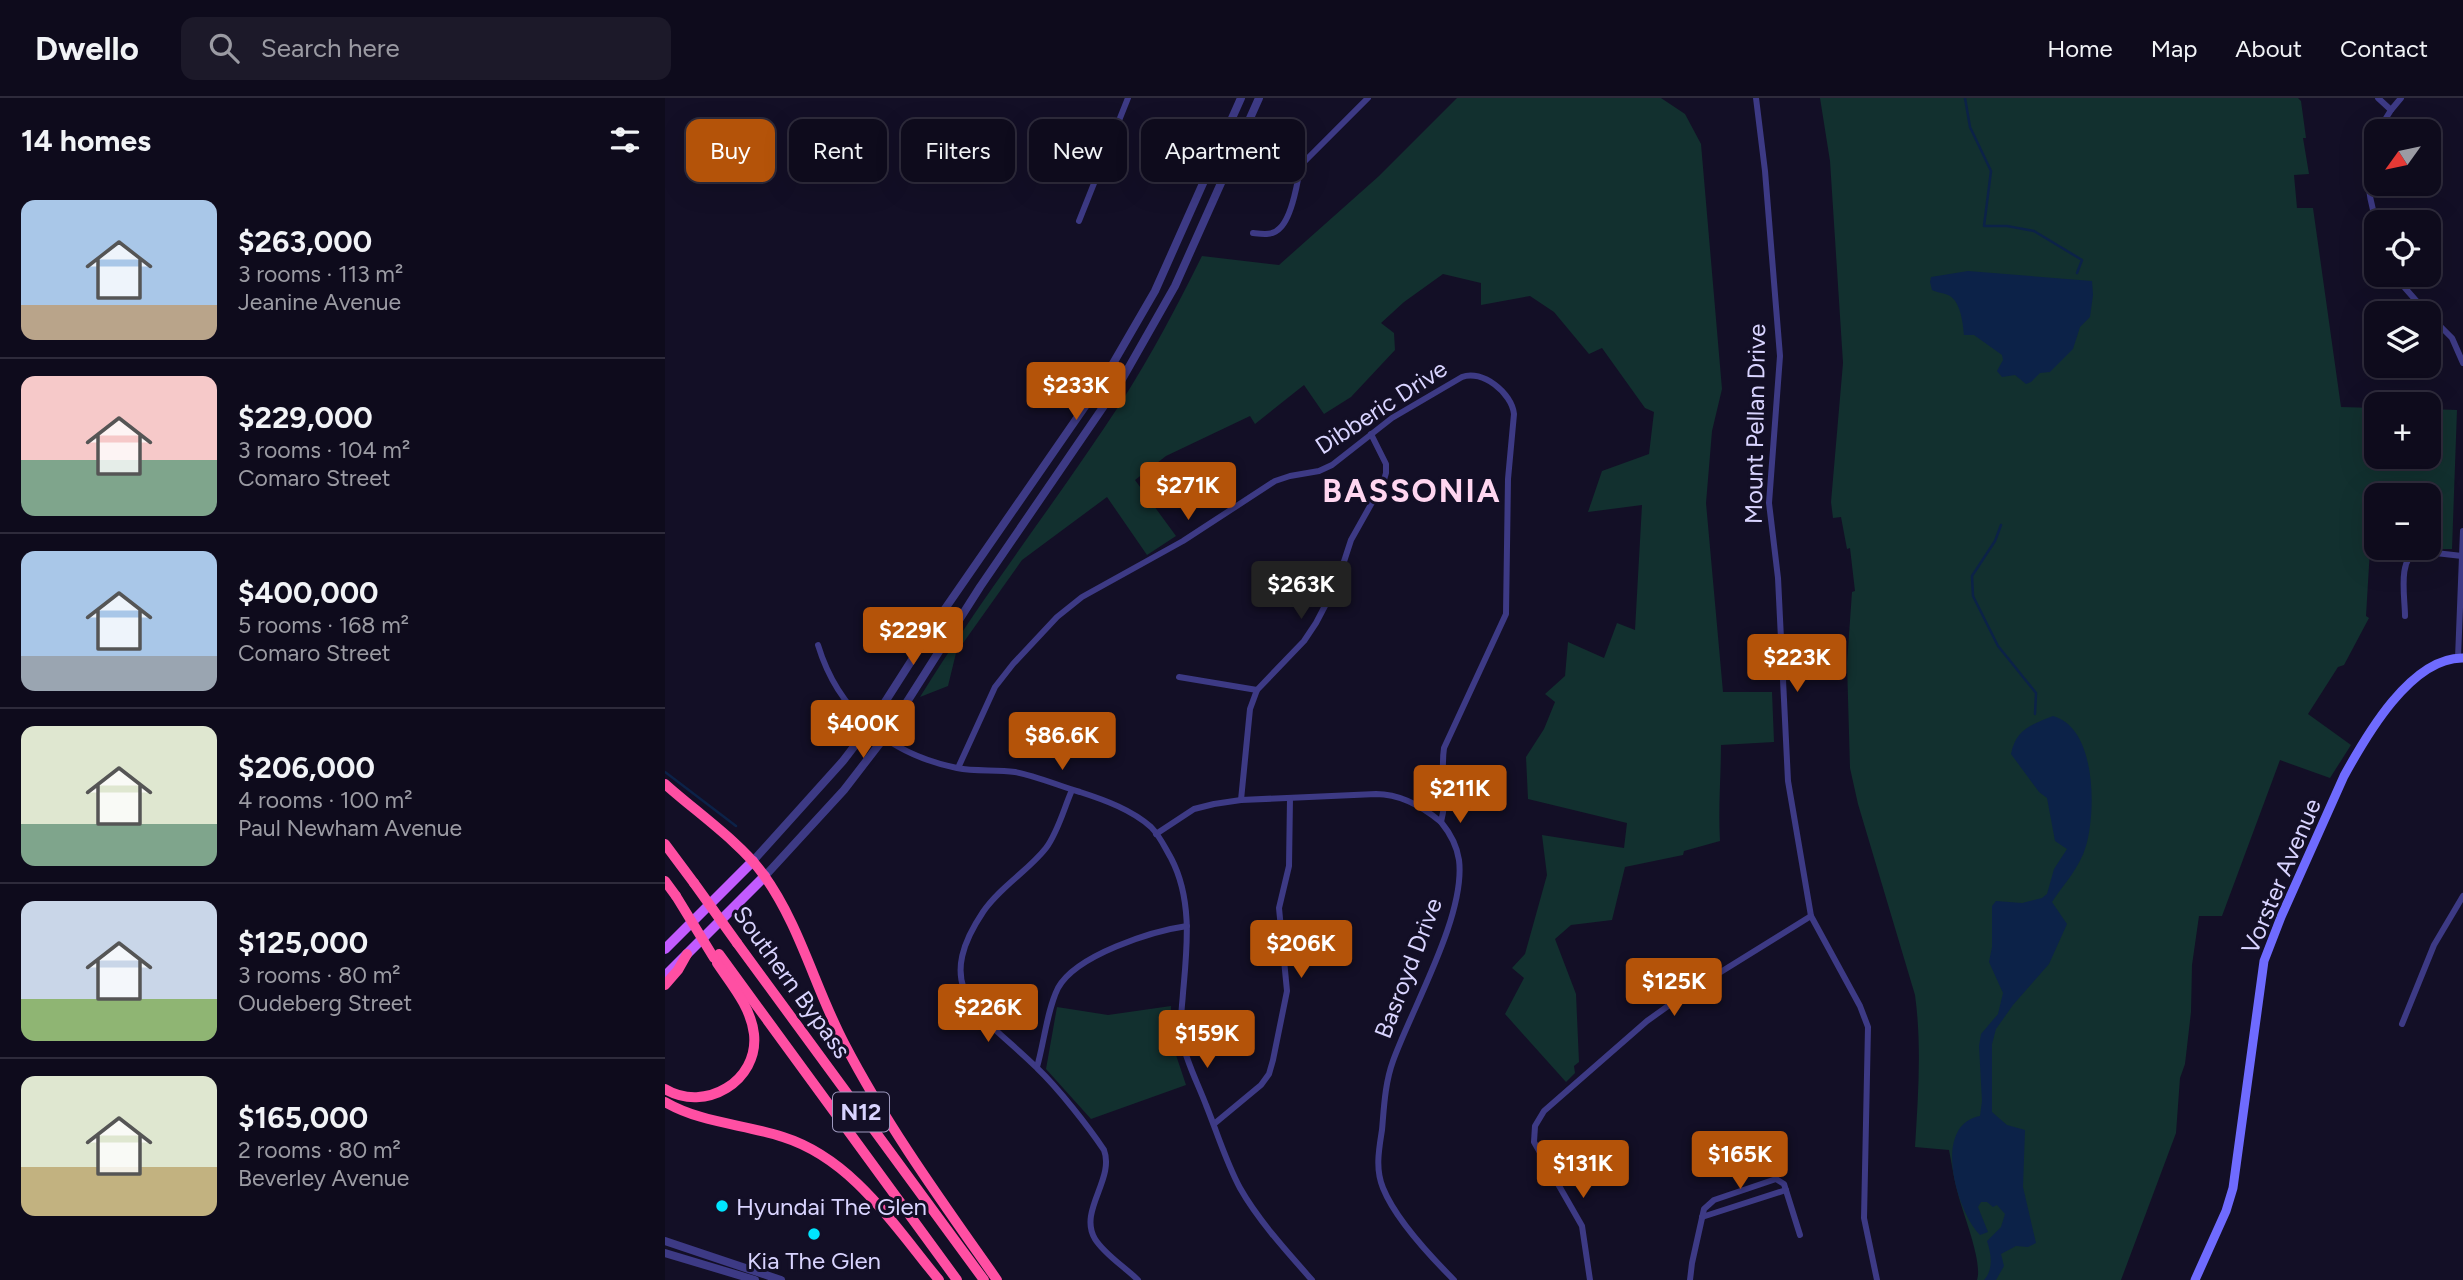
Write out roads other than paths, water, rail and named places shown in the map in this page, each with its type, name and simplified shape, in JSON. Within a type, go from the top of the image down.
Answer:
[{"type":"highway","points":[[665,784],[753,861],[765,876],[788,917],[823,1000],[857,1068],[921,1169],[997,1280]]},
{"type":"highway","name":"Southern Bypass","points":[[665,844],[985,1280]]},
{"type":"highway","name":"Southern Bypass","points":[[665,881],[716,956],[957,1280]]},
{"type":"highway","points":[[665,985],[687,954]]},
{"type":"highway","points":[[665,1089],[695,1098],[716,1094],[730,1087],[742,1075],[753,1054],[754,1032],[749,1014],[716,956]]},
{"type":"highway","points":[[665,1102],[692,1115],[783,1137],[831,1159],[866,1192],[939,1280]]},
{"type":"main road","name":"Vorster Avenue","points":[[2195,1280],[2226,1211],[2233,1188],[2260,980],[2275,929],[2356,755],[2406,685],[2425,669],[2460,658]]},
{"type":"main road","points":[[665,949],[753,861]]},
{"type":"main road","points":[[665,976],[765,876]]},
{"type":"street","points":[[1079,220],[1128,98]]},
{"type":"street","points":[[753,861],[838,768],[869,727],[940,616],[1131,336],[1177,246],[1241,98]]},
{"type":"street","points":[[1250,119],[1259,98]]},
{"type":"street","points":[[1305,159],[1368,98]]},
{"type":"street","name":"Mount Pellan Drive","points":[[1756,98],[1764,161],[1780,356],[1769,503],[1778,578],[1786,752],[1795,827],[1811,916],[1860,1006],[1868,1027],[1864,1218],[1877,1280]]},
{"type":"street","points":[[2378,98],[2391,110]]},
{"type":"street","points":[[2386,119],[2401,98]]},
{"type":"street","points":[[765,876],[844,790],[884,738],[980,587],[1141,349],[1175,286],[1222,182]]},
{"type":"street","points":[[1253,233],[1271,233],[1282,227],[1297,182]]},
{"type":"street","points":[[2404,287],[2416,301]]},
{"type":"street","points":[[2441,327],[2452,338],[2463,363]]},
{"type":"street","name":"Dibberic Drive","points":[[958,768],[985,705],[996,687],[1013,664],[1069,606],[1184,541],[1275,481],[1328,467],[1413,403],[1462,377],[1474,374],[1506,396],[1513,408],[1508,479],[1506,614],[1446,742],[1443,761],[1445,803],[1441,822]]},
{"type":"street","points":[[1241,800],[1250,709],[1257,690],[1304,641],[1316,623],[1337,583],[1351,540],[1381,488],[1387,468],[1371,434]]},
{"type":"street","name":"Vorster Avenue","points":[[2460,658],[2463,531]]},
{"type":"street","points":[[2406,616],[2405,572],[2412,553],[2419,551],[2462,556]]},
{"type":"street","points":[[818,645],[836,688],[845,702],[884,738],[924,758],[958,768],[1019,773],[1072,790],[1124,809],[1143,821],[1156,834],[1179,877],[1187,926],[1182,1041],[1244,1195],[1311,1280]]},
{"type":"street","points":[[1179,677],[1257,690]]},
{"type":"street","points":[[1072,790],[1049,844],[988,905],[972,930],[962,954],[963,985],[971,1006],[1037,1067],[1104,1150],[1107,1163],[1092,1216],[1092,1232],[1100,1245],[1138,1280]]},
{"type":"street","points":[[1156,834],[1198,807],[1241,800],[1393,796],[1421,808],[1441,822]]},
{"type":"street","points":[[1214,1124],[1264,1082],[1269,1074],[1276,1044],[1288,985],[1279,908],[1289,866],[1290,798]]},
{"type":"street","name":"Basroyd Drive","points":[[1441,822],[1458,851],[1458,889],[1449,926],[1389,1072],[1378,1164],[1383,1187],[1392,1205],[1421,1244],[1454,1280]]},
{"type":"street","points":[[2402,1024],[2434,945],[2463,896]]},
{"type":"street","points":[[1590,1280],[1582,1226],[1534,1142],[1539,1117],[1662,1009],[1811,916]]},
{"type":"street","points":[[1037,1067],[1056,992],[1069,974],[1090,960],[1139,938],[1154,932],[1187,926]]},
{"type":"street","points":[[1691,1280],[1704,1209],[1714,1200],[1776,1179],[1784,1184],[1800,1234]]},
{"type":"street","points":[[1702,1217],[1786,1190]]},
{"type":"street","points":[[665,1241],[781,1280]]},
{"type":"street","points":[[665,1253],[755,1280]]},
{"type":"street","points":[[711,1267],[712,1256]]},
{"type":"water","points":[[1968,271],[2092,281],[2090,317],[2080,327],[2073,349],[2050,372],[2040,373],[2026,384],[2015,375],[2002,377],[1997,371],[2003,360],[2002,355],[1974,335],[1964,335],[1957,303],[1948,295],[1932,290],[1931,277]]},
{"type":"water","points":[[2053,716],[2067,724],[2078,737],[2085,753],[2092,793],[2089,831],[2080,861],[2052,902],[2067,924],[2049,964],[2013,1005],[1996,1029],[1992,1044],[1992,1112],[2007,1125],[2025,1130],[2023,1187],[2036,1243],[2028,1247],[2016,1246],[2001,1254],[2004,1266],[1996,1280],[1984,1280],[1990,1266],[1987,1241],[2001,1227],[2005,1214],[1997,1205],[1993,1207],[1987,1202],[1981,1202],[1978,1207],[1988,1232],[1980,1235],[1963,1208],[1953,1170],[1952,1152],[1956,1135],[1965,1123],[1980,1116],[1981,1034],[1998,1014],[2003,993],[1989,962],[1992,947],[1992,906],[1996,901],[2022,903],[2042,898],[2047,894],[2054,869],[2067,849],[2055,841],[2047,798],[2039,792],[2011,754],[2021,733],[2031,725]]},
{"type":"waterway","points":[[1965,98],[1970,127],[1991,171],[1984,226],[2007,226],[2034,231],[2082,260],[2077,273]]},
{"type":"waterway","points":[[2001,525],[1995,541],[1972,576],[1973,596],[1998,646],[2036,693],[2035,714]]},
{"type":"waterway","points":[[665,772],[736,826]]},
{"type":"place","name":"Hyundai The Glen","points":[[722,1206]]},
{"type":"place","name":"Kia The Glen","points":[[814,1234]]},
{"type":"district","name":"BASSONIA","points":[[1412,491]]}]
